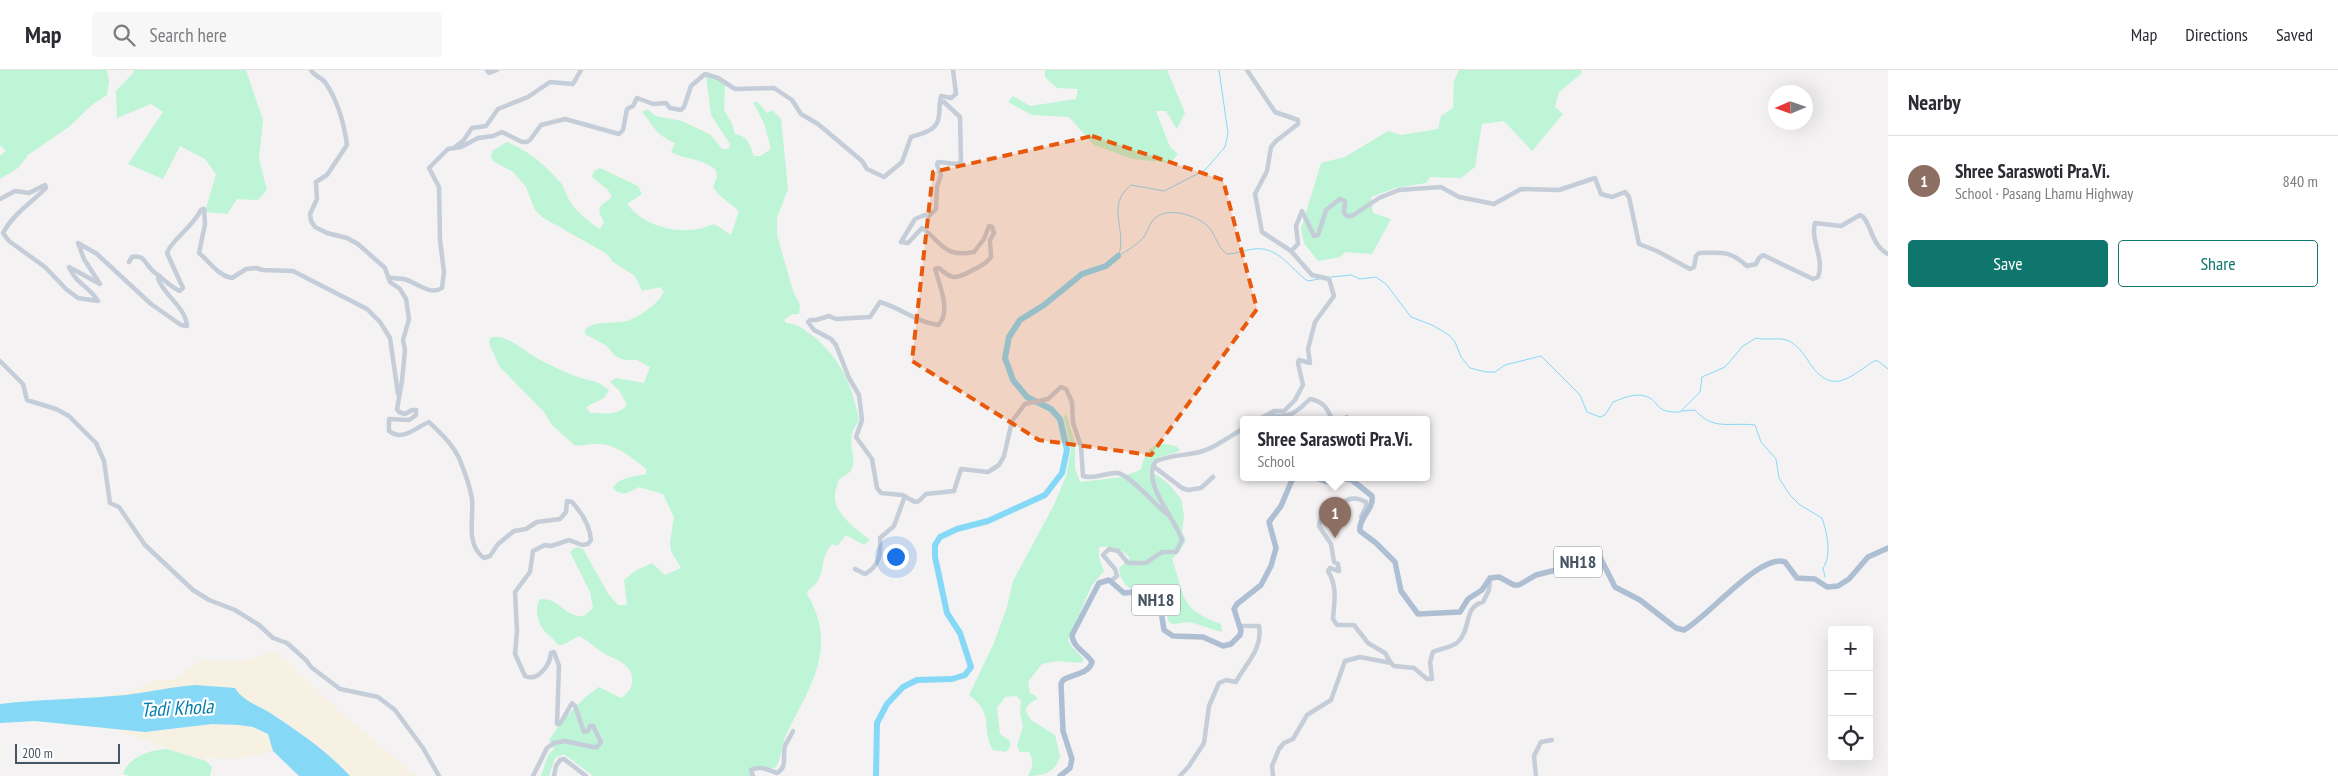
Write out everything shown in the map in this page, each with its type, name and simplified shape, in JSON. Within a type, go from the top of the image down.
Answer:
[{"type":"main road","points":[[1239,626],[1234,610],[1237,604],[1261,585],[1266,576],[1276,552],[1268,522],[1281,506],[1292,481]]},
{"type":"main road","points":[[1353,481],[1372,496],[1372,506],[1360,524],[1360,531],[1376,543],[1395,562],[1401,591],[1418,614],[1460,612],[1468,598],[1482,590],[1490,578]]},
{"type":"main road","name":"NH18","points":[[1490,578],[1499,578],[1514,585],[1519,585],[1532,577],[1572,566],[1588,554],[1596,554],[1600,557],[1615,587],[1640,600],[1676,628],[1684,630],[1710,611],[1741,580],[1773,561],[1785,562],[1797,578],[1815,579],[1831,588],[1849,580],[1868,557],[1888,548]]},
{"type":"main road","name":"NH18","points":[[1060,776],[1070,768],[1072,759],[1063,731],[1061,684],[1068,677],[1086,672],[1091,667],[1092,662],[1074,643],[1072,635],[1099,583],[1111,580],[1124,593],[1145,591],[1154,595],[1161,611],[1164,630],[1173,636],[1203,637],[1224,646],[1231,644],[1240,635],[1239,626]]},
{"type":"street","points":[[311,70],[313,74],[324,80],[333,94],[345,125],[347,145],[327,175],[316,182],[317,199],[310,214],[311,221],[320,230],[347,238],[358,244],[385,268],[390,282],[400,289],[406,299],[409,319],[403,340],[405,350],[397,409],[405,414],[416,410],[416,415],[409,420],[389,419],[389,431],[399,436],[408,434],[416,427],[429,422],[452,445],[459,458],[472,500],[471,529],[475,545],[484,558],[490,556],[498,544],[514,531],[526,529],[537,522],[560,519],[566,512],[567,501],[572,502],[580,510],[590,530],[591,540],[588,544],[582,545],[569,540],[557,545],[545,545],[533,551],[530,572],[515,592],[518,631],[515,654],[525,676],[530,678],[546,668],[551,653],[554,652],[559,666],[557,724],[560,724],[572,703],[575,706],[584,732],[588,731],[590,726],[593,726],[601,742],[597,747],[565,741],[554,744],[547,748],[533,776]]},
{"type":"street","points":[[488,70],[489,73],[497,70]]},
{"type":"street","points":[[454,148],[463,141],[472,128],[486,126],[498,109],[528,97],[550,82],[573,84],[581,70]]},
{"type":"street","points":[[388,277],[406,280],[430,290],[442,288],[444,272],[440,240],[440,187],[429,168],[448,149],[461,147],[478,138],[493,136],[502,132],[522,142],[527,142],[541,125],[564,119],[620,134],[623,130],[627,109],[633,106],[637,98],[653,104],[666,103],[670,108],[681,110],[692,86],[705,74],[718,78],[735,90],[743,91],[757,87],[774,88],[792,100],[801,114],[818,124],[862,161],[867,169],[884,177],[902,162],[911,137],[922,135],[934,127],[939,114],[942,96],[951,98],[956,94],[957,87],[953,70]]},
{"type":"street","points":[[1247,70],[1275,112],[1296,117],[1298,120],[1298,124],[1271,147],[1267,171],[1255,194],[1262,232],[1291,251],[1312,275],[1329,279],[1334,296],[1315,322],[1308,348],[1310,363],[1300,360],[1298,363],[1304,386],[1295,400],[1284,411],[1274,411],[1270,415]]},
{"type":"street","points":[[940,102],[948,104],[960,117],[961,162],[957,164],[938,162],[937,165],[941,175],[936,187],[936,209],[929,216],[925,214],[915,219],[901,242],[908,243],[922,228],[941,246],[952,252],[969,253],[974,252],[980,247],[989,226],[992,227],[994,232],[990,240],[991,256],[983,266],[956,278],[947,275],[938,268],[935,269],[943,300],[943,316],[938,325],[922,322],[880,302],[870,317],[836,319],[829,316],[808,322],[814,330],[831,339],[836,345],[849,378],[859,395],[862,420],[856,437],[872,459],[877,488],[886,494],[905,496],[919,501],[926,494],[954,491],[961,469],[988,472],[999,466],[1004,456],[1009,430],[1020,409],[1025,404],[1048,399],[1061,387],[1066,388],[1072,402],[1073,423],[1081,446],[1083,476],[1089,478],[1113,473],[1126,475],[1178,526],[1182,540],[1176,552],[1162,552],[1146,563],[1128,563],[1118,551],[1109,549],[1103,555],[1115,570],[1117,576],[1111,580]]},
{"type":"street","points":[[1291,251],[1298,244],[1296,226],[1302,211],[1314,236],[1318,235],[1326,210],[1340,199],[1345,201],[1344,213],[1347,216],[1352,216],[1379,198],[1399,190],[1441,187],[1459,197],[1494,204],[1503,201],[1521,189],[1559,190],[1595,178],[1601,194],[1612,197],[1625,192],[1629,197],[1639,244],[1657,251],[1690,269],[1694,267],[1696,256],[1699,253],[1728,253],[1747,266],[1756,264],[1759,258],[1764,255],[1813,279],[1818,277],[1821,271],[1813,230],[1815,223],[1841,226],[1860,215],[1865,218],[1872,238],[1880,249],[1888,254]]},
{"type":"street","points":[[0,199],[15,192],[28,193],[46,184],[46,188],[21,209],[8,225],[3,233],[9,241],[40,262],[66,289],[78,298],[98,301],[93,293],[80,285],[69,267],[100,284],[84,259],[78,244],[96,254],[151,304],[181,325],[187,326],[187,321],[178,305],[161,286],[158,279],[160,276]]},
{"type":"street","points":[[129,262],[132,257],[138,256],[176,290],[180,291],[183,288],[166,253],[173,243],[187,230],[201,210],[204,209],[206,224],[199,253],[214,269],[225,276],[232,278],[246,269],[256,268],[294,271],[336,292],[374,316],[390,338],[398,396]]},
{"type":"street","points":[[0,361],[23,384],[26,400],[56,409],[69,416],[96,443],[104,461],[110,503],[119,507],[145,545],[172,571],[193,590],[209,600],[235,610],[259,625],[272,638],[287,643],[311,667],[340,689],[378,697],[394,710],[404,722],[423,748],[439,776]]},
{"type":"street","points":[[1289,416],[1310,399],[1321,401],[1331,416]]},
{"type":"street","points":[[1168,515],[1154,484],[1151,472],[1156,461],[1170,455],[1196,453],[1212,447],[1240,430]]},
{"type":"street","points":[[1153,466],[1182,488],[1188,490],[1201,488],[1213,477]]},
{"type":"street","points":[[855,569],[865,574],[876,566],[880,551],[880,538],[894,526],[905,496]]},
{"type":"street","points":[[1360,524],[1366,502],[1359,498],[1343,500],[1320,519],[1319,526],[1329,539],[1334,562],[1338,564],[1339,571],[1330,568],[1328,571],[1335,586],[1336,610],[1332,619],[1337,625],[1354,625],[1368,643],[1385,653],[1391,663]]},
{"type":"street","points":[[1273,776],[1272,766],[1279,749],[1284,743],[1293,739],[1307,715],[1331,700],[1345,661],[1360,657],[1391,663],[1394,666],[1414,668],[1427,679],[1432,679],[1430,662],[1433,652],[1443,647],[1454,646],[1460,641],[1468,622],[1470,608],[1483,602],[1489,590],[1490,578]]},
{"type":"street","points":[[1180,776],[1204,743],[1209,706],[1219,683],[1226,680],[1236,682],[1248,661],[1258,649],[1261,636],[1259,626],[1239,626]]},
{"type":"street","points":[[753,776],[751,770],[755,768],[777,773],[782,770],[785,747],[793,731]]},
{"type":"street","points":[[1536,776],[1534,756],[1541,742],[1552,740]]},
{"type":"street","points":[[554,776],[556,766],[560,760],[564,759],[571,767],[586,776]]},
{"type":"highlighted area","points":[[1092,136],[1223,180],[1257,309],[1151,455],[1039,440],[912,361],[933,172]]},
{"type":"green space","points":[[0,70],[107,70],[109,81],[107,95],[93,104],[70,126],[28,155],[18,168],[0,179],[0,156],[6,151],[0,145]]},
{"type":"green space","points":[[133,70],[246,70],[263,120],[259,159],[267,190],[258,200],[237,199],[227,214],[205,212],[216,174],[205,159],[180,146],[163,179],[128,164],[163,112],[151,104],[117,118],[116,91],[134,72]]},
{"type":"green space","points":[[1045,70],[1167,70],[1185,113],[1177,129],[1166,111],[1156,111],[1170,147],[1178,154],[1170,163],[1132,159],[1094,145],[1069,117],[1032,115],[1008,102],[1013,96],[1030,106],[1076,99],[1078,89],[1057,88],[1045,77]]},
{"type":"green space","points":[[1459,70],[1581,70],[1582,73],[1559,92],[1555,107],[1563,114],[1532,151],[1504,121],[1482,124],[1475,167],[1461,178],[1430,177],[1426,183],[1395,188],[1371,197],[1373,213],[1391,219],[1372,254],[1345,252],[1340,257],[1318,261],[1304,243],[1301,229],[1321,163],[1345,157],[1388,131],[1401,135],[1438,129],[1441,116],[1453,108],[1454,81]]},
{"type":"green space","points":[[706,75],[725,83],[724,110],[735,134],[746,139],[754,156],[760,156],[771,149],[764,123],[753,102],[758,102],[767,113],[772,110],[781,119],[788,189],[777,218],[777,235],[793,291],[800,305],[799,314],[792,314],[784,320],[786,323],[794,324],[803,329],[823,345],[838,363],[849,384],[859,420],[854,428],[851,441],[853,465],[847,475],[839,479],[835,493],[835,502],[842,515],[870,540],[864,545],[846,535],[837,546],[832,544],[826,554],[817,582],[807,594],[816,614],[821,632],[818,666],[812,683],[786,735],[779,761],[775,768],[755,768],[752,776],[593,776],[564,754],[555,758],[549,776],[541,776],[548,755],[554,749],[549,740],[578,704],[599,687],[621,698],[628,692],[632,683],[630,671],[623,663],[602,652],[585,639],[579,636],[562,645],[557,644],[542,628],[537,608],[540,599],[553,601],[566,611],[577,616],[584,616],[593,608],[590,592],[570,552],[576,547],[583,549],[609,595],[618,605],[627,605],[624,580],[635,571],[652,563],[665,575],[681,568],[671,551],[670,542],[674,517],[663,494],[639,487],[629,492],[619,493],[613,488],[618,482],[646,474],[647,470],[632,458],[613,447],[601,444],[574,445],[552,425],[544,412],[499,366],[489,343],[490,338],[501,337],[556,368],[601,384],[609,390],[604,398],[586,407],[590,413],[614,413],[627,405],[619,390],[610,382],[616,378],[644,383],[650,367],[637,360],[624,360],[615,356],[607,346],[585,334],[585,330],[593,325],[632,319],[653,305],[664,292],[660,287],[642,291],[635,276],[612,261],[607,254],[542,217],[535,210],[526,187],[513,172],[493,161],[491,157],[492,151],[507,142],[529,154],[560,182],[569,200],[577,210],[600,229],[604,222],[600,206],[612,197],[608,190],[592,177],[594,171],[600,168],[638,186],[642,194],[627,204],[645,220],[655,225],[679,230],[703,228],[714,224],[731,235],[739,211],[719,195],[713,187],[717,177],[716,170],[700,161],[671,152],[675,143],[659,133],[642,112],[647,109],[656,116],[682,121],[711,135],[722,149],[729,149],[730,144],[711,115]]},
{"type":"green space","points":[[1066,413],[1075,443],[1075,468],[1080,482],[1123,477],[1137,471],[1141,469],[1150,449],[1158,444],[1175,446],[1180,450],[1156,459],[1153,462],[1149,475],[1150,477],[1155,474],[1169,484],[1181,499],[1184,516],[1182,532],[1186,540],[1180,551],[1172,559],[1182,592],[1190,607],[1197,613],[1221,624],[1222,632],[1190,622],[1173,624],[1168,621],[1167,610],[1158,592],[1149,588],[1131,589],[1124,582],[1119,568],[1130,558],[1116,548],[1099,547],[1099,558],[1104,571],[1092,585],[1068,640],[1084,659],[1081,663],[1058,661],[1042,664],[1028,682],[1030,693],[1036,696],[1037,699],[1030,703],[1025,710],[1031,720],[1055,735],[1060,756],[1056,766],[1048,772],[1028,776],[1032,764],[1031,755],[1029,752],[1020,752],[1017,746],[1023,726],[1020,713],[1021,700],[1016,696],[1005,697],[997,708],[1000,734],[1010,741],[1010,747],[1006,752],[993,750],[989,742],[985,715],[977,702],[969,695],[994,643],[1007,607],[1013,581],[1054,505],[1066,476],[1071,450],[1064,417]]},
{"type":"green space","points":[[167,749],[206,761],[212,767],[210,776],[131,776],[123,774],[135,758],[154,751]]},
{"type":"sand","points":[[271,652],[280,652],[285,660],[347,718],[416,776],[350,776],[303,735],[239,695],[128,695],[95,698],[129,692],[155,680],[176,680],[193,664],[203,660],[244,661]]},
{"type":"sand","points":[[212,724],[241,725],[262,730],[268,734],[273,751],[240,759],[204,756],[206,761],[117,731],[167,730]]},
{"type":"water","name":"Tadi Khola","points":[[195,685],[235,688],[247,700],[272,714],[313,743],[350,776],[299,776],[273,751],[268,734],[253,727],[212,724],[145,732],[35,721],[0,723],[0,704],[126,695]]},
{"type":"waterway","points":[[1119,255],[1121,235],[1118,209],[1123,193],[1131,185],[1164,191],[1205,170],[1225,147],[1228,133],[1219,70]]},
{"type":"waterway","points":[[1118,256],[1132,248],[1144,237],[1153,220],[1158,216],[1171,212],[1186,214],[1204,223],[1227,254],[1263,249],[1284,259],[1308,281],[1319,279]]},
{"type":"waterway","points":[[876,776],[877,723],[887,704],[903,687],[917,680],[952,679],[965,675],[971,667],[960,633],[947,613],[935,557],[935,545],[940,537],[957,529],[988,521],[1045,495],[1062,473],[1067,450],[1060,419],[1051,409],[1027,397],[1013,380],[1005,358],[1009,337],[1020,320],[1044,305],[1082,274],[1106,266],[1118,256]]},
{"type":"waterway","points":[[1331,277],[1351,275],[1360,279],[1376,277],[1386,284],[1411,317],[1432,325],[1449,335],[1455,342],[1461,357],[1470,368],[1495,372],[1505,365],[1541,356],[1580,395],[1587,412],[1600,417],[1605,415],[1613,402],[1637,395],[1650,398],[1665,411],[1680,412],[1700,392],[1702,377],[1725,367],[1743,346],[1756,338],[1783,339],[1791,342],[1800,350],[1819,374],[1827,380],[1835,381],[1850,377],[1874,361],[1878,361],[1888,369]]},
{"type":"waterway","points":[[1682,411],[1695,410],[1708,421],[1715,423],[1755,425],[1761,442],[1776,459],[1779,478],[1789,494],[1800,505],[1822,518],[1828,544],[1826,563],[1823,568],[1825,577]]},
{"type":"place","name":"Shree Saraswoti Pra.Vi.","points":[[1335,538]]}]
